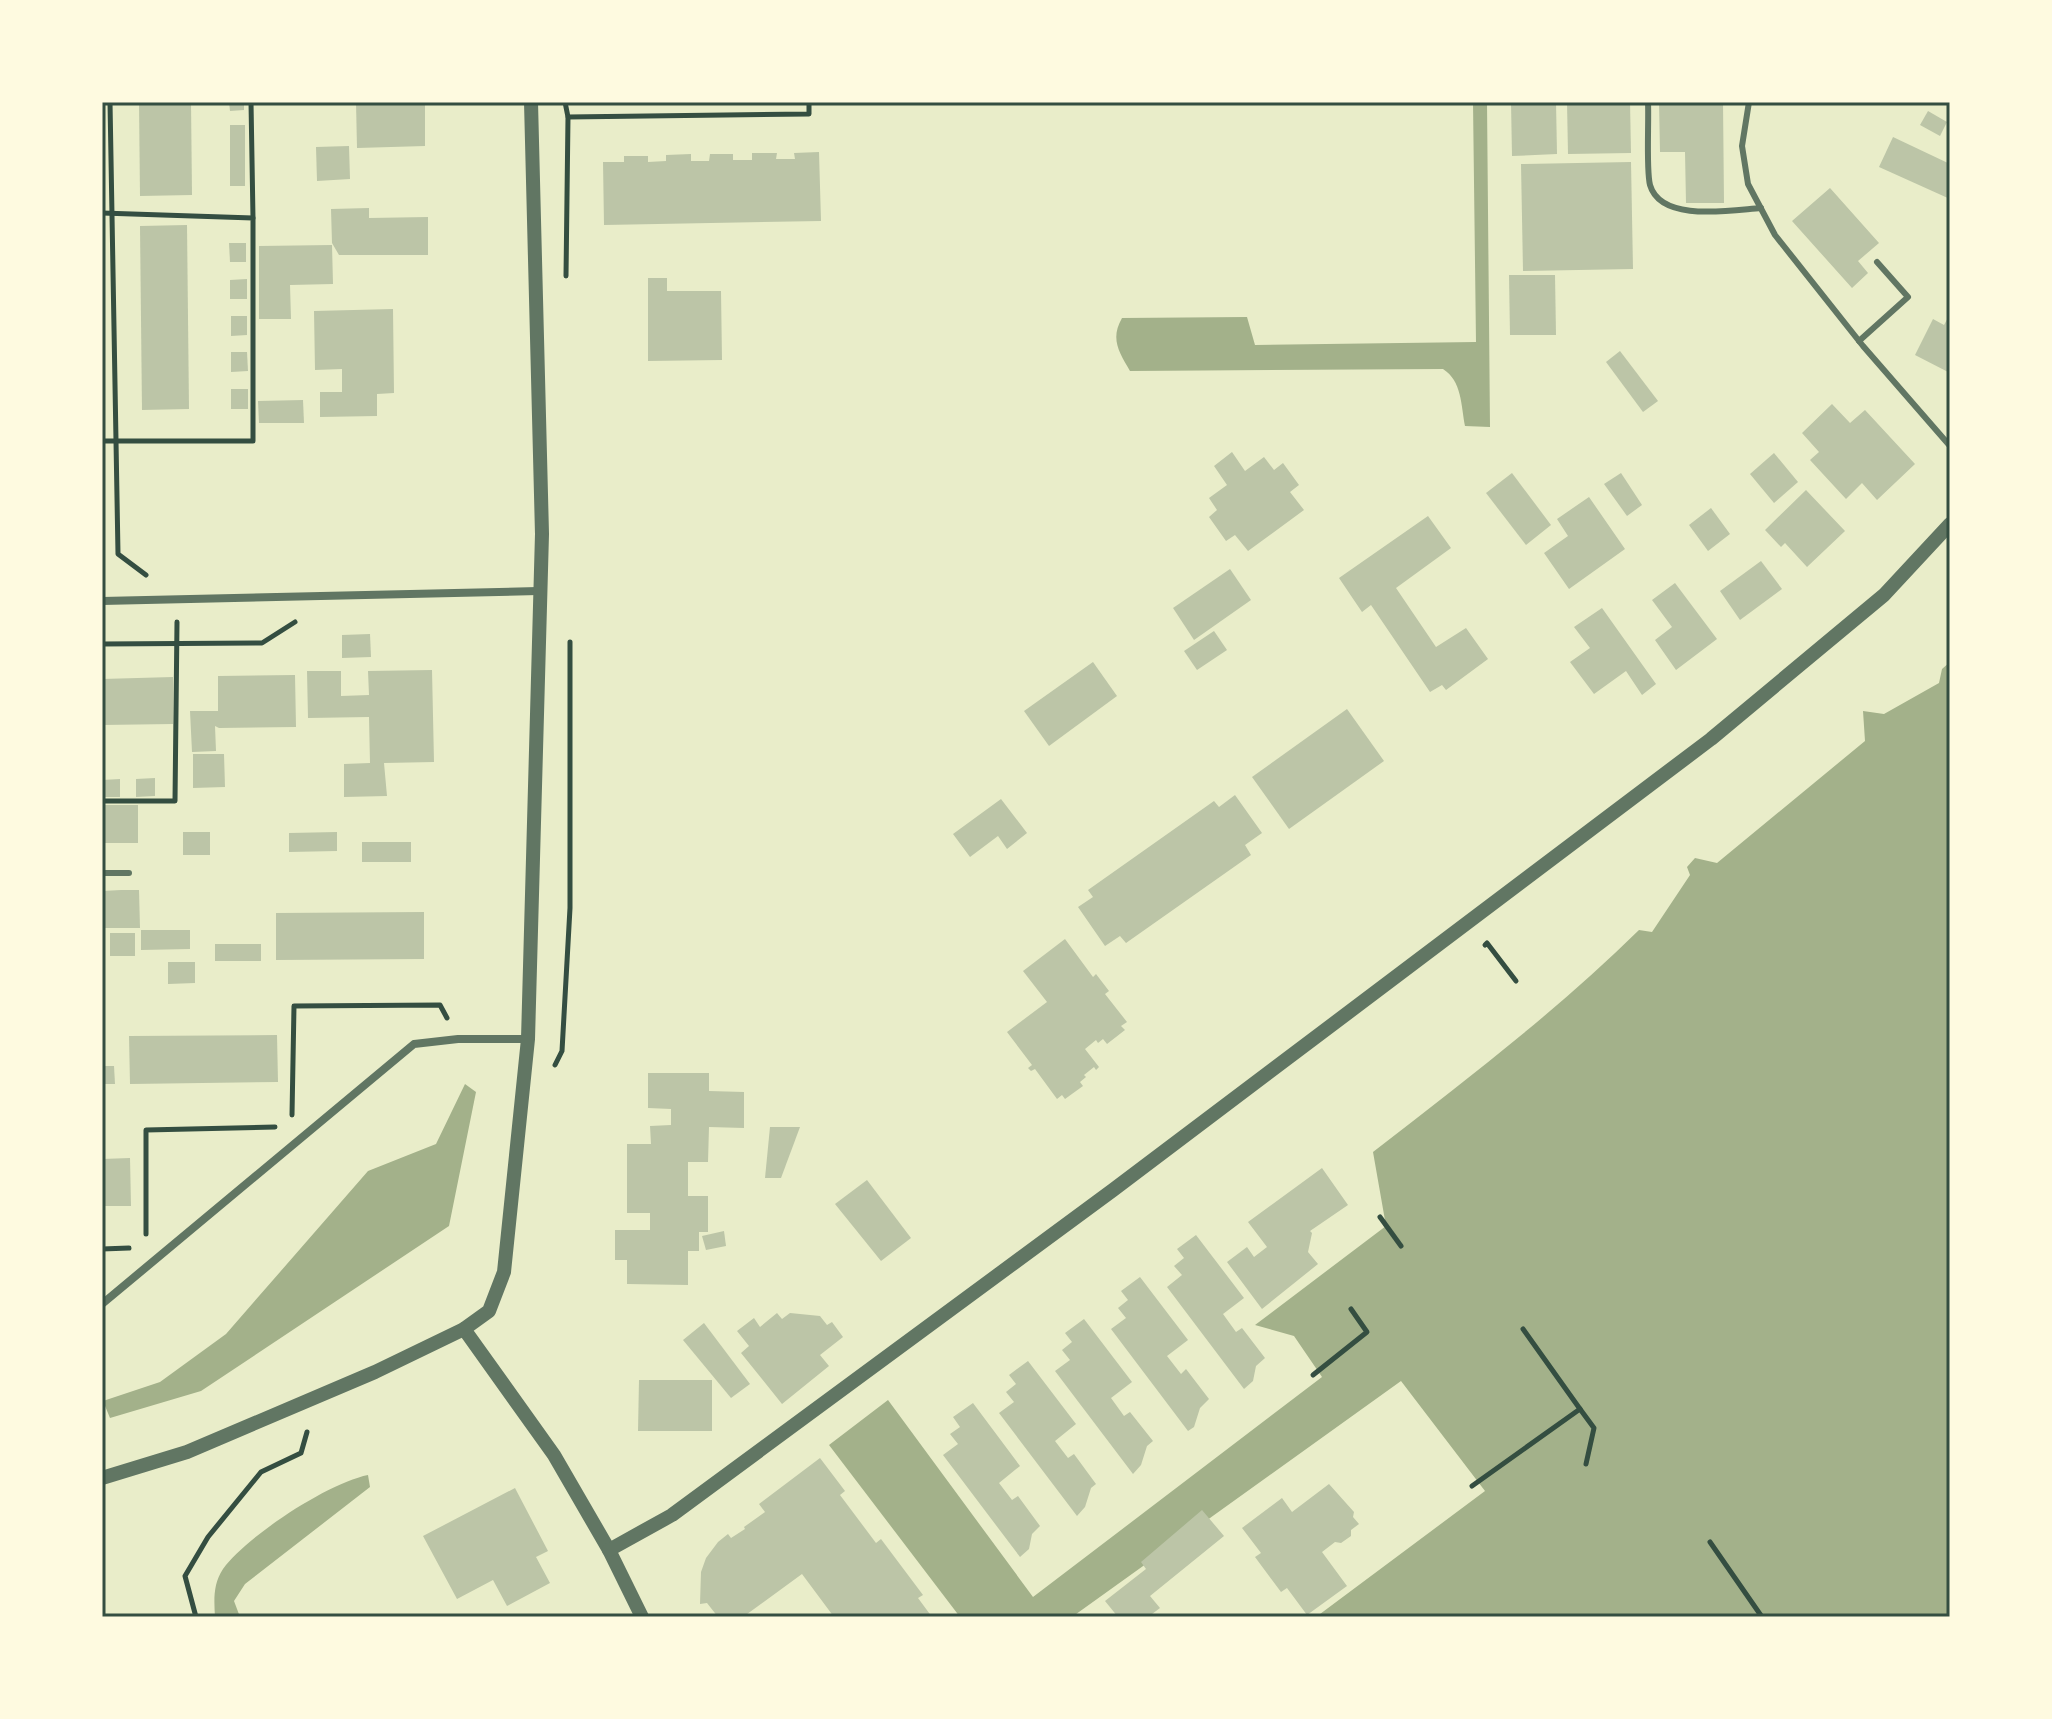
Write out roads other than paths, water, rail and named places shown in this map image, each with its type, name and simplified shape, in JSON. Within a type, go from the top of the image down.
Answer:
[{"type":"street","points":[[102,1478],[187,1452],[464,1329],[489,1311],[504,1272],[528,1039],[542,519],[531,102]]},
{"type":"street","points":[[609,1550],[672,1515],[1113,1190],[1699,748],[1807,662],[1884,595],[1950,524]]},
{"type":"street","points":[[102,601],[538,591]]},
{"type":"street","points":[[102,1304],[414,1044],[458,1039],[528,1039]]},
{"type":"street","points":[[464,1329],[554,1455],[609,1550],[642,1617]]},
{"type":"lane","points":[[1648,102],[1650,186],[1663,201],[1679,209],[1706,212],[1761,208]]},
{"type":"lane","points":[[1749,102],[1742,146],[1748,184],[1775,235],[1859,341],[1950,446]]},
{"type":"lane","points":[[1859,341],[1908,297],[1877,262]]},
{"type":"lane","points":[[102,873],[129,873]]}]
